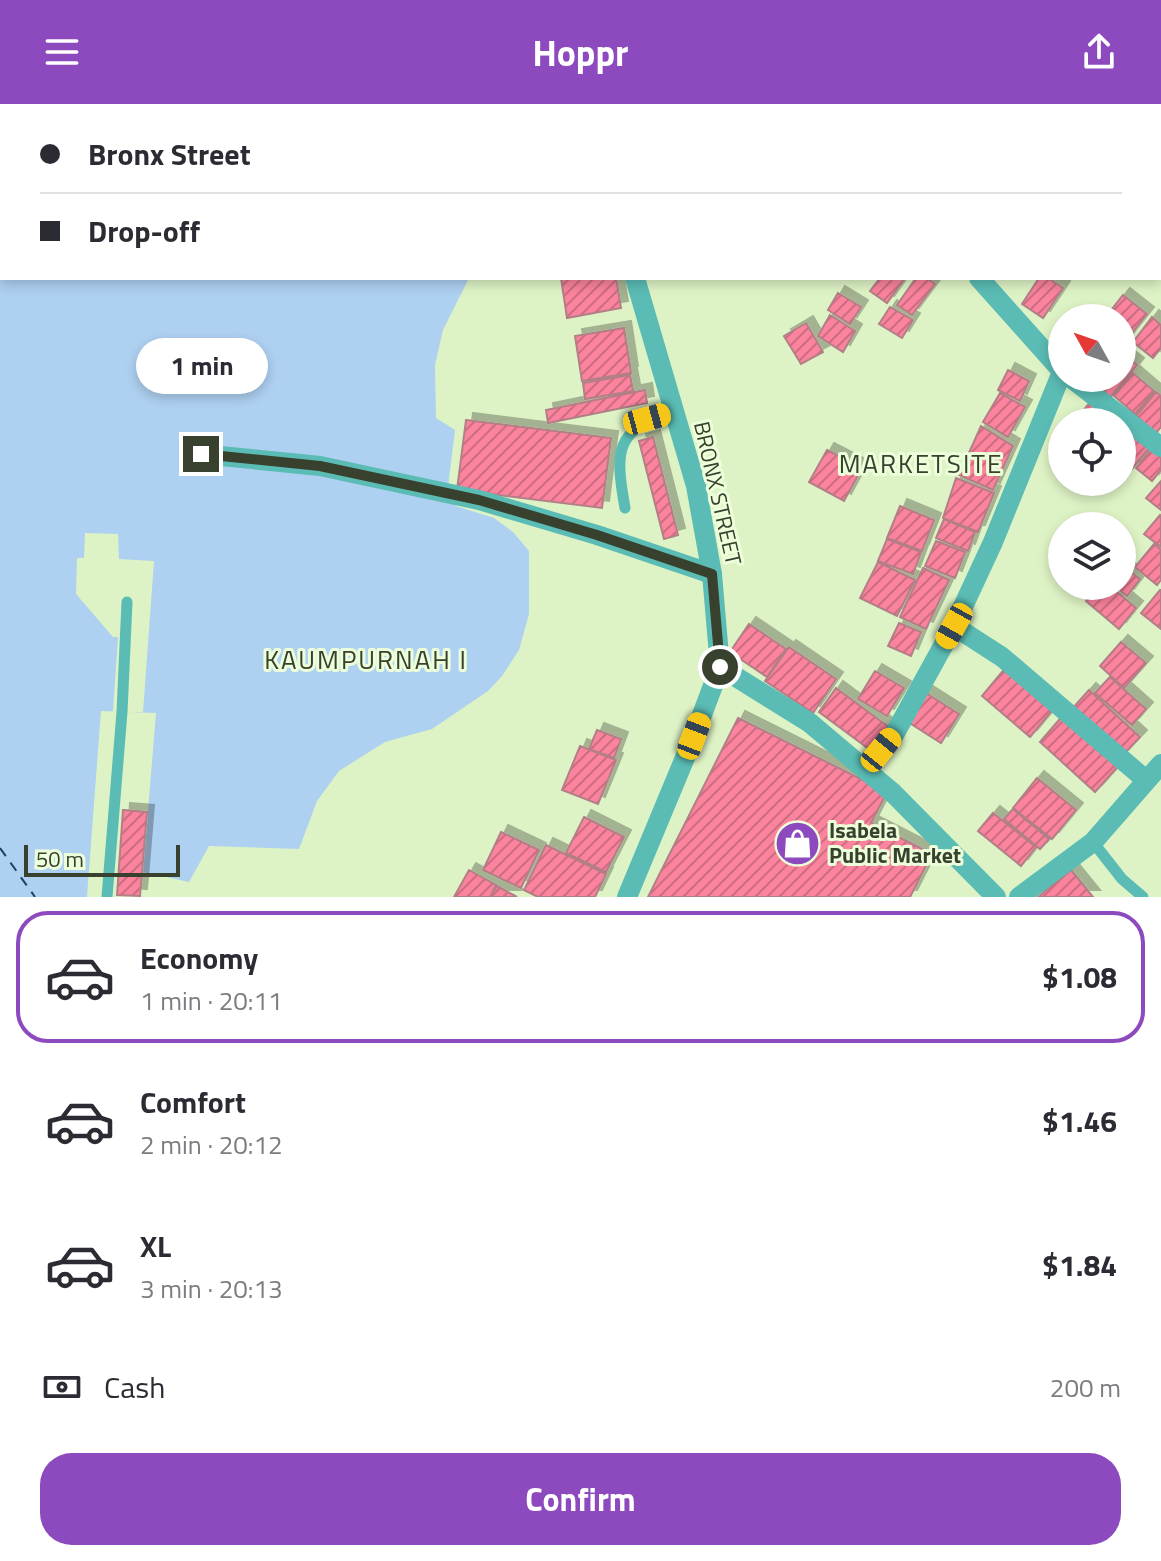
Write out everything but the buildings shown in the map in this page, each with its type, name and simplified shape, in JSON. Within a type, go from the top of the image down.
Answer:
[{"type":"street","name":"BRONX STREET","points":[[627,897],[720,667],[712,574],[696,486],[636,280]]},
{"type":"street","points":[[981,280],[1048,355]]},
{"type":"street","points":[[862,767],[894,735],[954,626],[993,542],[1054,392]]},
{"type":"street","points":[[1089,392],[1161,447]]},
{"type":"street","points":[[201,454],[320,466],[479,500],[712,574]]},
{"type":"street","points":[[954,626],[1002,657],[1146,780]]},
{"type":"street","points":[[720,667],[810,723],[893,793],[996,897]]},
{"type":"street","points":[[1019,897],[1093,842],[1161,764]]},
{"type":"lane","points":[[625,508],[620,481],[621,448],[647,419],[675,412]]},
{"type":"lane","points":[[107,897],[122,712],[127,602]]},
{"type":"lane","points":[[1093,842],[1122,879],[1143,897]]},
{"type":"water","points":[[0,280],[468,280],[443,330],[435,365],[436,418],[455,430],[447,495],[456,506],[494,518],[513,532],[529,551],[529,614],[519,650],[502,676],[488,691],[432,729],[385,742],[339,771],[317,801],[299,849],[209,846],[189,882],[143,872],[156,713],[101,711],[87,897],[0,897]]},
{"type":"pier","points":[[85,533],[118,534],[119,559],[154,561],[143,712],[113,712],[118,637],[113,637],[76,594],[77,558],[84,558]]},
{"type":"ferry route","points":[[0,848],[35,897]]},
{"type":"place","name":"Isabela Public Market","points":[[798,843]]},
{"type":"district","name":"MARKETSITE","points":[[921,463]]},
{"type":"district","name":"KAUMPURNAH I","points":[[366,659]]},
{"type":"route","points":[[201,454],[320,466],[479,500],[712,574],[720,667]]}]
